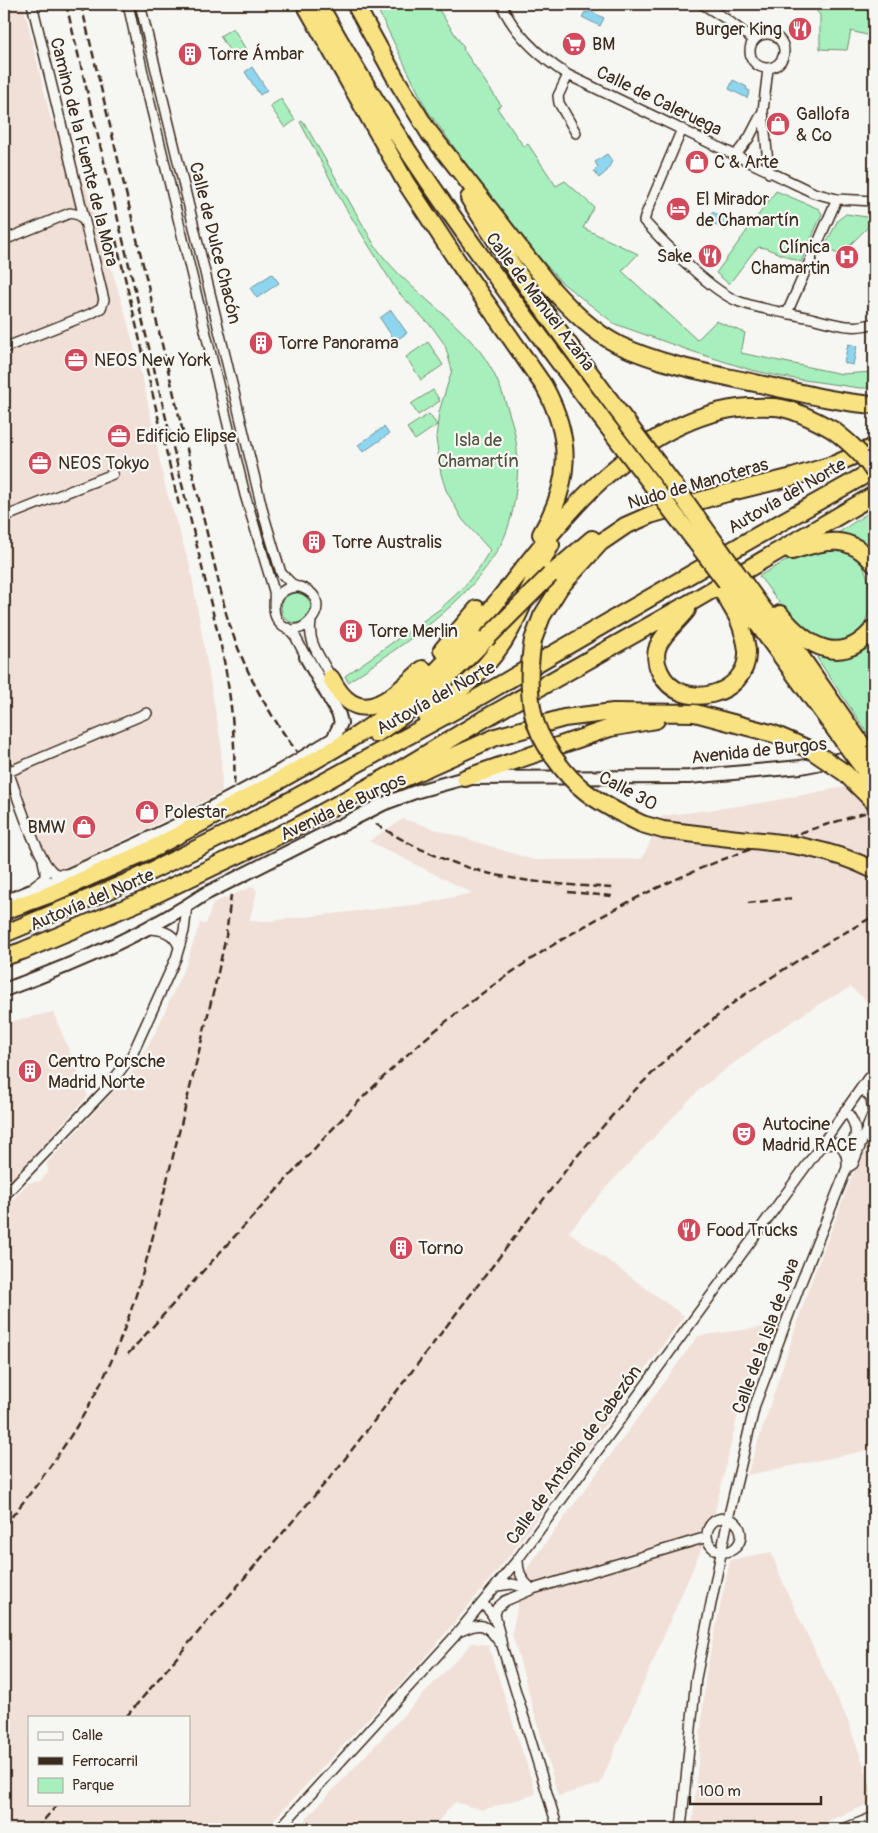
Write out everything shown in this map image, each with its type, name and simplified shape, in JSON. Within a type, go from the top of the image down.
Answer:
[{"type":"highway","points":[[305,4],[401,174],[458,262],[544,386],[554,404],[562,431],[565,452],[565,470],[561,490],[549,520],[501,594]]},
{"type":"highway","name":"Calle de Manuel Azaña","points":[[319,4],[356,67],[444,205],[480,256],[601,418],[611,438],[712,574],[753,608]]},
{"type":"highway","name":"Calle de Manuel Azaña","points":[[355,4],[396,79],[494,239],[531,294],[671,481],[753,608]]},
{"type":"highway","points":[[356,67],[362,90],[426,212]]},
{"type":"highway","points":[[426,128],[552,289],[569,307],[602,335],[619,344],[669,363],[846,402],[874,405]]},
{"type":"highway","points":[[148,851],[336,749],[398,706],[456,651],[572,508],[615,469],[650,442],[686,422],[718,410],[758,407],[781,408],[833,430],[850,444],[874,471]]},
{"type":"highway","name":"Nudo de Manoteras","points":[[533,640],[548,603],[560,587],[600,544],[625,526],[650,515],[826,467],[870,449]]},
{"type":"highway","points":[[353,767],[444,703],[472,680],[482,669],[511,629],[541,562],[553,541],[568,520],[615,469]]},
{"type":"highway","name":"Autovía del Norte","points":[[4,934],[133,880],[250,823],[472,701],[739,546],[874,471]]},
{"type":"highway","points":[[331,678],[341,694],[350,702],[359,706],[376,706],[401,688],[436,656],[473,613],[527,545],[558,491],[561,490]]},
{"type":"highway","name":"Autovía del Norte","points":[[4,957],[144,900],[296,826],[396,772],[484,719],[693,601],[874,495]]},
{"type":"highway","points":[[4,911],[51,894],[213,824],[350,750],[398,720],[425,699],[462,665],[520,602],[596,536],[613,526],[625,526]]},
{"type":"highway","points":[[754,565],[813,544],[830,541],[844,542],[854,546],[874,564]]},
{"type":"highway","points":[[693,601],[658,646],[656,664],[663,679],[674,688],[686,694],[702,696],[717,694],[734,684],[743,671],[747,652],[745,636],[753,608]]},
{"type":"highway","points":[[753,608],[793,629],[808,642],[826,649],[848,648],[862,640],[874,628]]},
{"type":"highway","points":[[753,608],[801,657],[860,746],[874,762]]},
{"type":"highway","name":"Calle 30","points":[[533,640],[530,664],[533,714],[540,733],[553,755],[563,769],[585,791],[614,810],[642,824],[664,830],[808,846],[856,861],[874,870]]},
{"type":"highway","points":[[354,795],[369,794],[496,737],[564,718],[613,712],[675,712],[695,713],[774,734],[811,750],[845,773],[874,802]]},
{"type":"highway","points":[[465,778],[610,728],[656,720],[723,721]]},
{"type":"highway","points":[[860,746],[874,783]]},
{"type":"highway","points":[[198,815],[269,786]]},
{"type":"street","name":"Camino de la Fuente de la Mora","points":[[4,348],[90,314],[101,308],[104,300],[32,4]]},
{"type":"street","name":"Calle de Dulce Chacón","points":[[128,4],[245,495],[275,601]]},
{"type":"street","name":"Calle de Dulce Chacón","points":[[140,4],[258,491],[278,566],[286,579],[295,587]]},
{"type":"street","name":"Calle de Caleruega","points":[[501,4],[506,15],[524,39],[544,60],[568,75],[814,193],[837,199],[874,202]]},
{"type":"street","points":[[702,4],[754,40]]},
{"type":"street","points":[[763,34],[774,36],[782,44],[784,55],[778,65],[768,69],[758,66],[751,59],[750,49],[754,40],[763,34]]},
{"type":"street","name":"Calle de Caleruega","points":[[768,69],[763,111],[769,172]]},
{"type":"street","name":"Calle de Caleruega","points":[[568,75],[558,96],[559,103],[576,133]]},
{"type":"street","points":[[151,106],[163,102]]},
{"type":"street","name":"Calle de Caleruega","points":[[735,156],[749,138],[763,111]]},
{"type":"street","points":[[682,129],[648,207],[644,221],[708,283],[738,302],[857,327],[874,323]]},
{"type":"street","points":[[173,195],[186,191]]},
{"type":"street","points":[[787,313],[837,199]]},
{"type":"street","points":[[4,240],[70,213],[79,215],[86,224]]},
{"type":"street","points":[[198,296],[210,293]]},
{"type":"street","points":[[222,395],[234,392]]},
{"type":"street","points":[[4,517],[113,474]]},
{"type":"street","points":[[245,495],[258,491]]},
{"type":"street","points":[[10,899],[73,874],[198,815],[282,770],[333,739],[341,723],[339,715],[295,636],[276,617],[274,612],[275,601],[281,592],[295,587],[305,589],[314,600],[316,609],[310,623],[309,633],[311,641],[331,678]]},
{"type":"street","points":[[288,628],[300,629],[310,623]]},
{"type":"street","points":[[6,769],[147,713]]},
{"type":"street","name":"Avenida de Burgos","points":[[4,990],[112,945],[187,906],[205,894],[383,804],[418,791],[465,778],[707,776],[801,767],[862,755],[860,746]]},
{"type":"street","points":[[4,760],[42,856],[45,870],[44,880],[10,899]]},
{"type":"street","points":[[42,856],[53,872],[57,874],[73,874]]},
{"type":"street","points":[[4,1196],[108,1087],[132,1055],[176,958],[184,931],[187,906]]},
{"type":"street","points":[[144,929],[155,929],[171,934],[177,940],[179,946]]},
{"type":"street","name":"Calle de Antonio de Cabezón","points":[[279,1829],[458,1633],[518,1559],[820,1147],[868,1078]]},
{"type":"street","name":"Calle de la Isla de Java","points":[[847,1168],[853,1164],[873,1113],[871,1098],[861,1088]]},
{"type":"street","name":"Calle de la Isla de Java","points":[[681,1829],[696,1678],[728,1519],[755,1406],[800,1285],[847,1168],[847,1158],[856,1131],[852,1118],[845,1110]]},
{"type":"street","points":[[820,1147],[831,1143],[837,1144],[846,1151],[847,1158]]},
{"type":"street","points":[[718,1519],[728,1519],[740,1528],[740,1544],[732,1551],[721,1552],[711,1547],[707,1536],[713,1522],[718,1519]]},
{"type":"street","points":[[558,1829],[502,1646],[495,1614],[501,1604],[533,1589],[707,1536]]},
{"type":"street","points":[[518,1559],[518,1570],[521,1577],[533,1589]]},
{"type":"street","points":[[496,1586],[512,1584],[533,1589]]},
{"type":"street","points":[[482,1604],[488,1608],[497,1624]]},
{"type":"street","points":[[458,1633],[471,1626],[482,1625],[494,1634],[502,1646]]},
{"type":"street","points":[[843,1829],[874,1817]]},
{"type":"shaded area","points":[[4,4],[23,4],[50,116],[88,192],[125,313],[145,389],[165,486],[190,566],[221,744],[222,792],[61,871],[52,867],[4,750]]},
{"type":"shaded area","points":[[874,781],[874,1007],[851,987],[819,1004],[767,1038],[700,1089],[611,1182],[569,1232],[684,1316],[511,1554],[420,1663],[265,1829],[4,1829],[4,1209],[28,1183],[40,1181],[48,1173],[47,1163],[136,1067],[156,1031],[186,964],[200,923],[206,924],[213,903],[253,886],[257,891],[249,921],[269,921],[422,904],[472,893],[369,841],[403,819],[534,860],[642,859],[662,816],[762,803]]},
{"type":"shaded area","points":[[53,1012],[88,1096],[4,1188],[4,1023]]},
{"type":"shaded area","points":[[874,1120],[874,1449],[747,1475],[808,1290]]},
{"type":"shaded area","points":[[771,1326],[749,1386],[744,1388],[712,1524],[600,1784],[558,1796],[512,1633],[525,1571],[698,1336]]},
{"type":"shaded area","points":[[771,1552],[786,1590],[847,1719],[874,1794],[874,1802],[808,1829],[692,1829],[706,1673],[730,1560]]},
{"type":"shaded area","points":[[472,1643],[488,1645],[536,1794],[482,1810],[455,1802],[431,1829],[296,1829]]},
{"type":"green space","points":[[375,4],[435,4],[501,105],[497,108],[524,147],[528,144],[556,186],[565,181],[594,207],[583,228],[638,254],[622,271],[697,340],[716,321],[745,333],[741,353],[842,374],[874,372],[874,388],[860,388],[783,377],[751,370],[615,324],[561,282],[511,225],[427,110]]},
{"type":"green space","points":[[811,4],[864,4],[874,25],[874,37],[851,31],[847,50],[820,49],[820,15]]},
{"type":"green space","points":[[233,28],[248,53],[236,61],[220,36]]},
{"type":"green space","points":[[281,99],[295,120],[285,128],[270,106]]},
{"type":"green space","name":"Isla de Chamartín","points":[[303,121],[375,246],[412,287],[467,336],[485,359],[496,377],[503,396],[513,426],[517,449],[517,481],[511,517],[501,544],[487,566],[471,586],[433,621],[348,682],[345,676],[440,609],[462,589],[479,568],[490,550],[462,519],[446,490],[441,474],[436,438],[439,412],[452,370],[445,345],[433,328],[397,291],[345,207],[300,122]]},
{"type":"green space","points":[[776,191],[819,209],[822,214],[801,262],[759,247],[729,284],[716,273]]},
{"type":"green space","points":[[846,214],[874,218],[874,221],[840,255],[824,248],[838,220]]},
{"type":"green space","points":[[428,342],[443,365],[421,380],[406,357]]},
{"type":"green space","points":[[433,390],[440,401],[418,415],[411,404]]},
{"type":"green space","points":[[429,414],[437,425],[415,440],[407,428]]},
{"type":"green space","points":[[874,509],[874,550],[849,536],[839,535],[838,533]]},
{"type":"green space","points":[[819,550],[840,550],[853,554],[861,563],[867,576],[870,590],[866,620],[859,632],[849,640],[832,642],[813,636],[790,616],[759,576],[784,562]]},
{"type":"green space","points":[[296,593],[307,597],[311,608],[307,619],[296,623],[285,619],[281,608],[285,597]]},
{"type":"green space","points":[[874,637],[874,743],[817,658],[819,653]]},
{"type":"water","points":[[590,11],[604,18],[600,26],[582,17],[585,12],[588,13]]},
{"type":"water","points":[[252,67],[267,90],[260,95],[245,72]]},
{"type":"water","points":[[733,80],[747,87],[746,89],[750,91],[747,98],[729,89]]},
{"type":"water","points":[[607,154],[612,161],[607,171],[599,178],[594,171],[598,167],[595,162]]},
{"type":"water","points":[[712,212],[731,220],[726,230],[708,221]]},
{"type":"water","points":[[272,274],[279,283],[257,298],[250,288]]},
{"type":"water","points":[[391,310],[407,333],[395,341],[380,318]]},
{"type":"water","points":[[848,344],[857,346],[853,365],[844,363]]},
{"type":"water","points":[[384,427],[389,434],[363,452],[358,445]]},
{"type":"railway","points":[[66,4],[221,646],[228,681],[232,717],[234,788]]},
{"type":"railway","points":[[81,4],[226,613],[239,650],[255,686],[264,703],[297,752]]},
{"type":"railway","points":[[116,240],[179,505]]},
{"type":"railway","points":[[128,1354],[308,1155],[392,1069],[437,1029],[510,973],[589,924],[671,881],[757,847],[874,810]]},
{"type":"railway","points":[[376,824],[402,840],[430,853],[487,873],[565,885],[613,888]]},
{"type":"railway","points":[[867,877],[874,875]]},
{"type":"railway","points":[[568,892],[612,896]]},
{"type":"railway","points":[[4,1526],[45,1474],[70,1437],[93,1399],[125,1327],[150,1246],[217,977],[226,936],[231,895]]},
{"type":"railway","points":[[748,903],[793,898]]},
{"type":"railway","points":[[127,1716],[338,1468],[572,1162],[631,1094],[674,1052],[738,999],[811,952],[874,916]]},
{"type":"railway","points":[[36,1829],[56,1806]]},
{"type":"place","name":"Burger King","points":[[800,29]]},
{"type":"place","name":"BM","points":[[574,44]]},
{"type":"place","name":"Torre Ámbar","points":[[190,54]]},
{"type":"place","name":"Gallofa & Co","points":[[778,124]]},
{"type":"place","name":"C & Arte","points":[[697,162]]},
{"type":"place","name":"El Mirador de Chamartín","points":[[678,209]]},
{"type":"place","name":"Sake","points":[[710,256]]},
{"type":"place","name":"Clínica Chamartin","points":[[847,257]]},
{"type":"place","name":"Torre Panorama","points":[[261,343]]},
{"type":"place","name":"NEOS New York","points":[[76,360]]},
{"type":"place","name":"Edificio Elipse","points":[[119,436]]},
{"type":"place","name":"NEOS Tokyo","points":[[40,463]]},
{"type":"place","name":"Torre Australis","points":[[314,542]]},
{"type":"place","name":"Torre Merlin","points":[[351,631]]},
{"type":"place","name":"Polestar","points":[[147,812]]},
{"type":"place","name":"BMW","points":[[84,827]]},
{"type":"place","name":"Centro Porsche Madrid Norte","points":[[30,1071]]},
{"type":"place","name":"Autocine Madrid RACE","points":[[744,1134]]},
{"type":"place","name":"Food Trucks","points":[[689,1230]]},
{"type":"place","name":"Torno","points":[[401,1248]]}]
